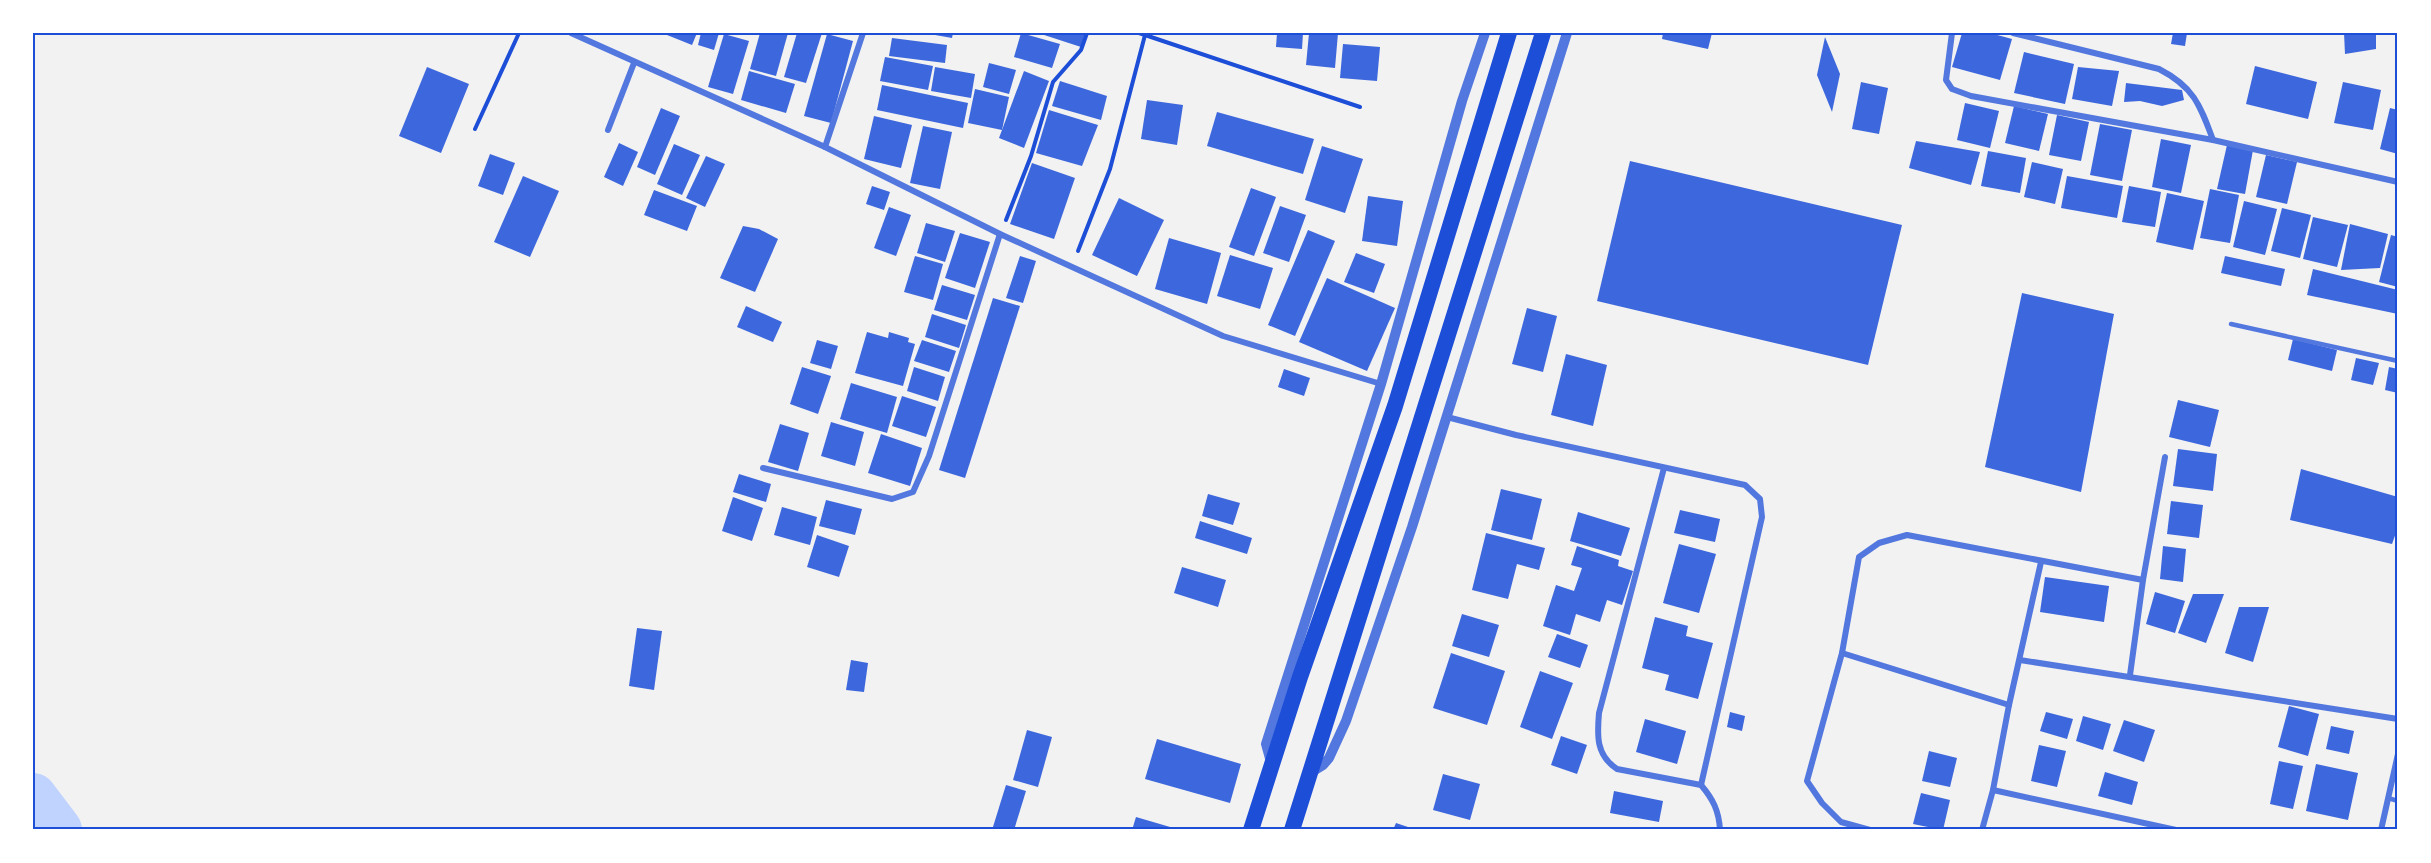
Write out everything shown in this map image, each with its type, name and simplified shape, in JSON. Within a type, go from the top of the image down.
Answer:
[{"type":"highway","points":[[1251,830],[1300,677],[1395,406],[1509,33]]},
{"type":"highway","points":[[1292,830],[1349,657],[1436,367],[1543,33]]},
{"type":"street","points":[[571,33],[825,147],[1000,234],[1222,336],[1381,384]]},
{"type":"street","points":[[825,147],[863,33]]},
{"type":"street","points":[[1272,768],[1266,744],[1381,384],[1462,101],[1485,33]]},
{"type":"street","points":[[1310,773],[1329,758],[1346,721],[1447,417],[1567,33]]},
{"type":"street","points":[[1952,33],[1946,80],[1952,90],[1971,96],[2213,140],[2398,182]]},
{"type":"street","points":[[2013,33],[2159,69],[2180,79],[2197,100],[2213,140]]},
{"type":"street","points":[[608,130],[634,63]]},
{"type":"street","points":[[763,468],[892,499],[913,492],[929,456],[1000,234]]},
{"type":"street","points":[[1447,417],[1745,485],[1760,499],[1762,517],[1701,785]]},
{"type":"street","points":[[2130,675],[2143,580],[2165,457]]},
{"type":"street","points":[[1664,468],[1599,713],[1597,737],[1601,753],[1607,762],[1617,769],[1701,785],[1713,800],[1718,813],[1720,830]]},
{"type":"street","points":[[1870,830],[1841,822],[1822,803],[1808,781],[1842,652],[1859,556],[1879,543],[1907,535],[2143,580]]},
{"type":"street","points":[[1982,830],[1993,790],[2009,705],[2041,562]]},
{"type":"street","points":[[1842,652],[2009,705]]},
{"type":"street","points":[[2020,660],[2130,675],[2398,719]]},
{"type":"street","points":[[2382,830],[2398,754]]},
{"type":"street","points":[[1993,790],[2176,830]]},
{"type":"lane","points":[[2231,324],[2398,361]]},
{"type":"lane","points":[[2388,798],[2398,801]]},
{"type":"path","points":[[475,129],[519,33]]},
{"type":"path","points":[[1000,234],[1030,156],[1053,82],[1081,50],[1087,33]]},
{"type":"path","points":[[1139,33],[1360,107]]},
{"type":"path","points":[[1072,266],[1110,169],[1145,35]]},
{"type":"building","points":[[662,33],[697,33],[692,45]]},
{"type":"building","points":[[701,33],[719,33],[714,50],[698,45]]},
{"type":"building","points":[[760,33],[788,33],[776,76],[750,69]]},
{"type":"building","points":[[797,33],[822,33],[806,83],[784,77]]},
{"type":"building","points":[[924,33],[953,33],[952,38]]},
{"type":"building","points":[[1021,33],[1060,44],[1052,68],[1014,57]]},
{"type":"building","points":[[1038,33],[1085,33],[1081,47]]},
{"type":"building","points":[[1277,33],[1303,33],[1302,49],[1276,47]]},
{"type":"building","points":[[1309,33],[1338,33],[1335,68],[1306,65]]},
{"type":"building","points":[[1663,33],[1712,33],[1708,49],[1662,39]]},
{"type":"building","points":[[1962,33],[1990,33],[2012,39],[2000,80],[1952,67]]},
{"type":"building","points":[[2173,33],[2187,33],[2185,46],[2171,44]]},
{"type":"building","points":[[2344,33],[2376,33],[2376,49],[2345,54]]},
{"type":"building","points":[[724,34],[749,41],[733,94],[708,87]]},
{"type":"building","points":[[827,34],[853,41],[831,123],[804,116]]},
{"type":"building","points":[[1825,37],[1840,74],[1832,112],[1817,75]]},
{"type":"building","points":[[892,38],[947,45],[945,63],[889,56]]},
{"type":"building","points":[[1343,44],[1380,47],[1377,81],[1340,78]]},
{"type":"building","points":[[2024,52],[2074,64],[2065,104],[2014,93]]},
{"type":"building","points":[[885,57],[933,66],[928,90],[880,81]]},
{"type":"building","points":[[989,63],[1016,70],[1009,94],[983,87]]},
{"type":"building","points":[[2255,66],[2317,82],[2308,119],[2246,104]]},
{"type":"building","points":[[427,67],[469,84],[441,153],[399,136]]},
{"type":"building","points":[[935,67],[975,74],[971,98],[931,91]]},
{"type":"building","points":[[2078,67],[2119,71],[2112,106],[2072,99]]},
{"type":"building","points":[[749,71],[795,84],[786,113],[741,100]]},
{"type":"building","points":[[1024,71],[1049,81],[1024,148],[999,138]]},
{"type":"building","points":[[1060,81],[1107,96],[1101,120],[1052,106]]},
{"type":"building","points":[[1861,82],[1888,88],[1879,134],[1852,129]]},
{"type":"building","points":[[2343,82],[2381,90],[2373,130],[2334,123]]},
{"type":"building","points":[[2126,83],[2182,90],[2184,100],[2162,106],[2140,101],[2124,102]]},
{"type":"building","points":[[882,85],[968,103],[963,128],[877,110]]},
{"type":"building","points":[[975,89],[1009,97],[1002,130],[968,123]]},
{"type":"building","points":[[1147,100],[1183,105],[1177,145],[1141,139]]},
{"type":"building","points":[[1965,103],[1999,111],[1990,148],[1957,140]]},
{"type":"building","points":[[2014,106],[2048,114],[2039,151],[2005,143]]},
{"type":"building","points":[[661,108],[680,116],[655,175],[637,167]]},
{"type":"building","points":[[2390,108],[2398,110],[2398,154],[2380,149]]},
{"type":"building","points":[[1049,110],[1098,125],[1082,166],[1036,153]]},
{"type":"building","points":[[1217,112],[1314,139],[1303,174],[1207,146]]},
{"type":"building","points":[[2057,115],[2089,122],[2081,161],[2049,155]]},
{"type":"building","points":[[874,116],[912,125],[901,168],[864,159]]},
{"type":"building","points":[[2100,124],[2132,130],[2122,181],[2090,175]]},
{"type":"building","points":[[923,126],[952,132],[940,189],[910,183]]},
{"type":"building","points":[[2161,139],[2191,145],[2181,193],[2152,187]]},
{"type":"building","points":[[1916,141],[1980,152],[1971,185],[1909,168]]},
{"type":"building","points":[[619,143],[638,152],[623,186],[604,177]]},
{"type":"building","points":[[674,144],[700,155],[682,195],[657,184]]},
{"type":"building","points":[[2227,145],[2253,150],[2245,194],[2217,189]]},
{"type":"building","points":[[1322,146],[1363,159],[1345,213],[1305,200]]},
{"type":"building","points":[[1988,151],[2026,158],[2020,193],[1981,186]]},
{"type":"building","points":[[490,154],[515,163],[503,195],[478,186]]},
{"type":"building","points":[[2266,155],[2297,162],[2287,204],[2256,197]]},
{"type":"building","points":[[706,156],[725,164],[705,207],[686,198]]},
{"type":"building","points":[[1630,161],[1902,225],[1868,365],[1597,301]]},
{"type":"building","points":[[2032,162],[2063,169],[2055,204],[2024,197]]},
{"type":"building","points":[[1032,163],[1075,178],[1054,239],[1010,224]]},
{"type":"building","points":[[523,176],[559,191],[530,257],[494,242]]},
{"type":"building","points":[[2067,176],[2123,186],[2117,218],[2061,208]]},
{"type":"building","points":[[872,186],[890,192],[884,210],[866,204]]},
{"type":"building","points":[[2129,186],[2161,192],[2155,227],[2122,222]]},
{"type":"building","points":[[1251,188],[1276,197],[1254,256],[1229,247]]},
{"type":"building","points":[[2210,189],[2239,195],[2230,243],[2200,238]]},
{"type":"building","points":[[654,190],[697,206],[687,231],[644,215]]},
{"type":"building","points":[[2167,193],[2204,201],[2193,250],[2156,242]]},
{"type":"building","points":[[1368,196],[1403,201],[1397,246],[1362,241]]},
{"type":"building","points":[[1119,198],[1164,220],[1137,276],[1092,255]]},
{"type":"building","points":[[2244,201],[2277,209],[2265,255],[2233,247]]},
{"type":"building","points":[[1280,206],[1306,215],[1289,262],[1263,253]]},
{"type":"building","points":[[889,207],[911,215],[896,256],[874,248]]},
{"type":"building","points":[[2282,208],[2311,215],[2300,258],[2271,251]]},
{"type":"building","points":[[2313,217],[2348,225],[2337,267],[2303,259]]},
{"type":"building","points":[[926,223],[955,231],[945,262],[917,253]]},
{"type":"building","points":[[2350,224],[2388,234],[2380,268],[2341,270]]},
{"type":"building","points":[[743,226],[759,229],[778,239],[755,292],[720,278]]},
{"type":"building","points":[[1308,230],[1335,241],[1295,336],[1268,325]]},
{"type":"building","points":[[960,233],[990,242],[975,288],[945,278]]},
{"type":"building","points":[[2391,235],[2398,237],[2398,287],[2379,282]]},
{"type":"building","points":[[1169,238],[1221,253],[1207,304],[1155,289]]},
{"type":"building","points":[[1356,253],[1385,264],[1374,293],[1344,282]]},
{"type":"building","points":[[1230,255],[1273,268],[1260,309],[1217,296]]},
{"type":"building","points":[[915,256],[943,264],[933,300],[904,292]]},
{"type":"building","points":[[1020,256],[1036,261],[1023,303],[1006,298]]},
{"type":"building","points":[[2225,256],[2285,269],[2281,286],[2221,273]]},
{"type":"building","points":[[2313,269],[2398,290],[2398,314],[2307,295]]},
{"type":"building","points":[[1327,278],[1395,308],[1367,371],[1299,342]]},
{"type":"building","points":[[942,285],[975,295],[967,320],[934,310]]},
{"type":"building","points":[[2022,293],[2114,314],[2081,492],[1985,467]]},
{"type":"building","points":[[993,298],[1020,306],[965,478],[939,470]]},
{"type":"building","points":[[746,306],[782,322],[773,342],[737,327]]},
{"type":"building","points":[[1527,308],[1557,316],[1543,372],[1512,364]]},
{"type":"building","points":[[932,314],[966,325],[959,348],[925,337]]},
{"type":"building","points":[[867,332],[888,338],[889,332],[909,338],[908,342],[915,344],[903,386],[855,373]]},
{"type":"building","points":[[2293,339],[2337,350],[2332,371],[2288,360]]},
{"type":"building","points":[[817,340],[838,346],[831,369],[810,363]]},
{"type":"building","points":[[922,340],[956,351],[949,372],[914,361]]},
{"type":"building","points":[[1566,354],[1607,365],[1593,426],[1551,415]]},
{"type":"building","points":[[2356,358],[2379,363],[2373,385],[2351,380]]},
{"type":"building","points":[[802,367],[831,376],[818,414],[790,404]]},
{"type":"building","points":[[914,367],[945,377],[938,401],[907,391]]},
{"type":"building","points":[[2389,367],[2398,369],[2398,393],[2385,390]]},
{"type":"building","points":[[1284,369],[1310,378],[1304,396],[1278,387]]},
{"type":"building","points":[[851,383],[897,397],[887,433],[840,419]]},
{"type":"building","points":[[902,396],[936,407],[926,437],[892,426]]},
{"type":"building","points":[[2178,400],[2219,410],[2210,447],[2169,437]]},
{"type":"building","points":[[831,422],[864,432],[855,466],[821,456]]},
{"type":"building","points":[[780,424],[809,433],[798,471],[768,462]]},
{"type":"building","points":[[881,434],[922,448],[910,486],[868,473]]},
{"type":"building","points":[[2178,449],[2217,454],[2213,491],[2173,486]]},
{"type":"building","points":[[2301,469],[2398,497],[2398,527],[2392,544],[2290,520]]},
{"type":"building","points":[[739,474],[771,484],[766,502],[733,492]]},
{"type":"building","points":[[1501,489],[1542,499],[1532,540],[1491,530]]},
{"type":"building","points":[[1208,494],[1240,503],[1233,525],[1202,516]]},
{"type":"building","points":[[733,497],[763,508],[752,541],[722,531]]},
{"type":"building","points":[[826,500],[862,509],[855,535],[819,526]]},
{"type":"building","points":[[2171,501],[2203,505],[2199,538],[2167,534]]},
{"type":"building","points":[[782,507],[817,517],[810,545],[774,535]]},
{"type":"building","points":[[1680,510],[1720,519],[1715,542],[1674,533]]},
{"type":"building","points":[[1578,512],[1630,528],[1621,556],[1570,541]]},
{"type":"building","points":[[1200,521],[1252,538],[1247,554],[1195,538]]},
{"type":"building","points":[[1486,533],[1545,548],[1539,570],[1517,564],[1508,599],[1472,590]]},
{"type":"building","points":[[817,535],[849,546],[839,577],[807,567]]},
{"type":"building","points":[[1679,544],[1716,554],[1699,613],[1663,603]]},
{"type":"building","points":[[1577,546],[1619,560],[1618,566],[1633,571],[1622,605],[1607,600],[1600,622],[1576,614],[1570,635],[1543,626],[1556,585],[1574,591],[1582,568],[1571,565]]},
{"type":"building","points":[[2163,546],[2186,549],[2183,582],[2160,579]]},
{"type":"building","points":[[1182,567],[1226,580],[1218,607],[1174,593]]},
{"type":"building","points":[[2045,577],[2109,586],[2104,622],[2040,612]]},
{"type":"building","points":[[2155,592],[2185,601],[2175,633],[2146,624]]},
{"type":"building","points":[[2193,594],[2224,594],[2206,643],[2178,633]]},
{"type":"building","points":[[2239,607],[2269,607],[2253,662],[2225,653]]},
{"type":"building","points":[[1462,614],[1499,625],[1489,657],[1452,646]]},
{"type":"building","points":[[1655,617],[1688,626],[1686,636],[1713,643],[1698,699],[1665,690],[1669,675],[1642,668]]},
{"type":"building","points":[[637,628],[662,631],[654,690],[629,686]]},
{"type":"building","points":[[1557,634],[1588,645],[1580,668],[1548,657]]},
{"type":"building","points":[[1451,653],[1505,671],[1487,725],[1433,708]]},
{"type":"building","points":[[851,660],[868,663],[864,692],[846,690]]},
{"type":"building","points":[[1540,671],[1573,683],[1552,739],[1520,727]]},
{"type":"building","points":[[2289,706],[2319,714],[2308,756],[2278,747]]},
{"type":"building","points":[[1730,712],[1745,716],[1742,731],[1727,727]]},
{"type":"building","points":[[2046,712],[2073,719],[2067,739],[2040,731]]},
{"type":"building","points":[[2083,716],[2111,724],[2103,750],[2076,741]]},
{"type":"building","points":[[1645,719],[1686,731],[1677,764],[1636,752]]},
{"type":"building","points":[[2124,720],[2155,730],[2144,762],[2113,751]]},
{"type":"building","points":[[2331,726],[2354,731],[2349,754],[2326,749]]},
{"type":"building","points":[[1027,730],[1052,737],[1038,787],[1013,780]]},
{"type":"building","points":[[1561,736],[1587,745],[1577,774],[1551,765]]},
{"type":"building","points":[[1157,739],[1241,764],[1230,803],[1145,779]]},
{"type":"building","points":[[2039,745],[2066,751],[2057,787],[2031,781]]},
{"type":"building","points":[[1929,751],[1957,758],[1950,787],[1922,781]]},
{"type":"building","points":[[2279,761],[2303,766],[2293,809],[2270,804]]},
{"type":"building","points":[[2316,764],[2358,773],[2348,820],[2306,811]]},
{"type":"building","points":[[2105,772],[2138,782],[2132,805],[2098,796]]},
{"type":"building","points":[[1443,774],[1480,784],[1470,820],[1433,810]]},
{"type":"building","points":[[1006,785],[1026,791],[1014,830],[992,830]]},
{"type":"building","points":[[1614,791],[1663,801],[1659,822],[1610,813]]},
{"type":"building","points":[[1921,793],[1950,800],[1943,830],[1913,824]]},
{"type":"building","points":[[1136,817],[1177,829],[1177,830],[1132,830]]},
{"type":"building","points":[[1396,823],[1417,830],[1393,830]]},
{"type":"waterway","points":[[33,797],[58,830]]}]
